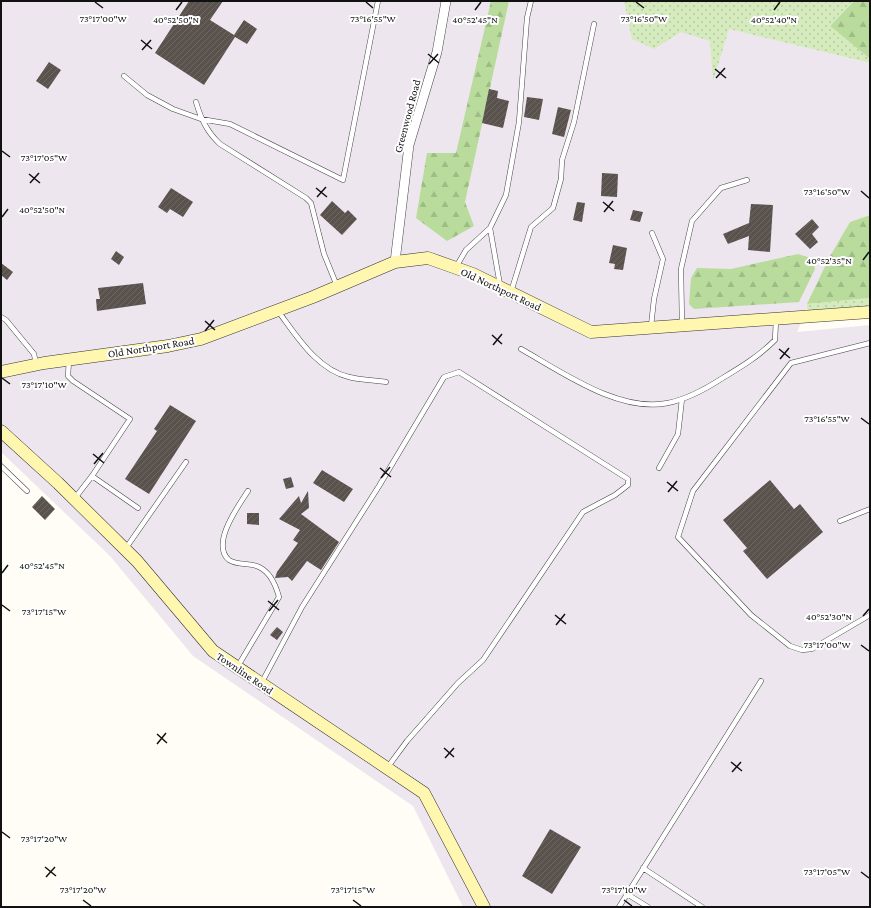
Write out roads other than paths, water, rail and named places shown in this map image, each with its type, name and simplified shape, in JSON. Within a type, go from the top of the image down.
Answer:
[{"type":"main road","name":"Old Northport Road","points":[[1,372],[36,364],[168,346],[201,339],[395,262],[428,258],[473,274],[591,332],[870,312]]},
{"type":"main road","name":"Townline Road","points":[[1,431],[125,549],[214,651],[424,793],[484,907]]},
{"type":"street","name":"Greenwood Road","points":[[395,262],[409,145],[437,52],[446,1]]},
{"type":"lane","points":[[124,76],[147,95],[166,106],[201,119],[230,124],[343,180],[378,1]]},
{"type":"lane","points":[[456,268],[466,250],[490,228],[506,196],[519,122],[528,18],[531,1]]},
{"type":"lane","points":[[506,290],[531,227],[553,208],[561,179],[562,160],[574,122],[594,24]]},
{"type":"lane","points":[[196,102],[201,119],[211,135],[220,144],[306,198],[311,203],[324,254],[337,286]]},
{"type":"lane","points":[[682,325],[681,269],[692,221],[721,188],[747,180]]},
{"type":"lane","points":[[490,228],[506,290]]},
{"type":"lane","points":[[651,328],[654,299],[663,259],[652,233]]},
{"type":"lane","points":[[277,310],[303,344],[328,368],[348,377],[386,382]]},
{"type":"lane","points":[[1,317],[6,320],[34,354],[36,364]]},
{"type":"lane","points":[[522,349],[592,389],[636,403],[667,403],[696,394],[759,356],[775,340],[776,318]]},
{"type":"lane","points":[[870,343],[791,363],[693,491],[678,537],[751,615],[790,646],[802,650],[812,649],[870,615]]},
{"type":"lane","points":[[69,359],[69,378],[92,396],[130,419],[92,476],[74,499]]},
{"type":"lane","points":[[261,683],[302,607],[375,493],[444,377],[459,372],[628,479],[628,485],[615,495],[583,512],[483,660],[458,683],[407,741],[387,768]]},
{"type":"lane","points":[[659,468],[678,434],[682,398]]},
{"type":"lane","points":[[125,549],[186,462]]},
{"type":"lane","points":[[1,466],[27,491]]},
{"type":"lane","points":[[92,476],[138,508]]},
{"type":"lane","points":[[237,667],[279,597],[270,577],[259,566],[241,564],[229,560],[223,550],[223,541],[226,528],[248,491]]},
{"type":"lane","points":[[840,520],[870,509]]},
{"type":"lane","points":[[619,907],[761,681]]},
{"type":"lane","points":[[643,868],[702,907]]},
{"type":"lane","points":[[627,894],[648,907]]}]
